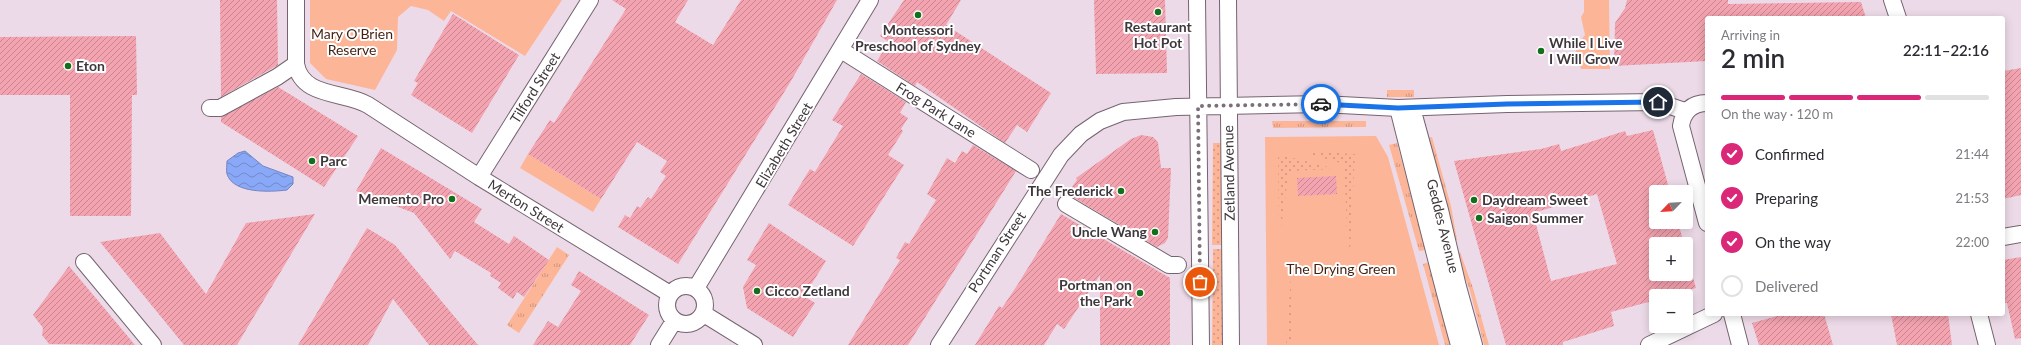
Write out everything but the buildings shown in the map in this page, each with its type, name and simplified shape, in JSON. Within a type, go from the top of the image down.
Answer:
[{"type":"street","points":[[210,108],[220,108],[277,77],[296,64],[296,0]]},
{"type":"street","name":"Tilford Street","points":[[479,177],[590,0]]},
{"type":"street","name":"Elizabeth Street","points":[[696,288],[842,50],[870,0]]},
{"type":"street","points":[[1197,0],[1201,345]]},
{"type":"street","name":"Zetland Avenue","points":[[1228,0],[1231,345]]},
{"type":"street","points":[[1892,0],[1897,16]]},
{"type":"street","name":"Frog Park Lane","points":[[842,50],[1031,170]]},
{"type":"street","name":"Merton Street","points":[[296,64],[297,71],[307,83],[321,92],[357,99],[479,177],[670,294]]},
{"type":"street","name":"Portman Street","points":[[939,345],[1061,154],[1081,134],[1100,121],[1123,112],[1228,105],[1322,104],[1405,108],[1507,104],[1658,102],[1685,111]]},
{"type":"street","points":[[1705,103],[1696,104],[1685,111],[1681,122],[1682,134],[1705,216]]},
{"type":"street","name":"Geddes Avenue","points":[[1405,108],[1434,254],[1459,345]]},
{"type":"street","name":"Geddes Avenue","points":[[1405,108],[1440,210],[1458,287],[1474,345]]},
{"type":"street","points":[[1066,204],[1169,265],[1178,265]]},
{"type":"street","points":[[2005,237],[2021,234]]},
{"type":"street","points":[[84,262],[153,345]]},
{"type":"street","points":[[690,286],[696,288],[704,297],[704,314],[696,322],[690,324],[685,325],[674,321],[668,311],[668,299],[670,294],[679,287],[690,286]]},
{"type":"street","points":[[704,314],[754,345]]},
{"type":"street","points":[[1649,345],[1710,316]]},
{"type":"street","points":[[1733,316],[1740,345]]},
{"type":"street","points":[[1980,316],[1987,345]]},
{"type":"street","points":[[659,345],[674,321]]},
{"type":"green space","name":"Mary O'Brien Reserve","points":[[310,0],[562,0],[525,56],[451,11],[444,21],[428,10],[411,6],[398,17],[397,50],[375,90],[326,79],[310,63]]},
{"type":"green space","points":[[1584,0],[1609,0],[1610,69],[1581,69],[1575,47],[1585,35],[1581,17],[1584,12]]},
{"type":"green space","points":[[1387,90],[1414,90],[1414,97],[1387,97]]},
{"type":"green space","points":[[1272,121],[1366,121],[1366,127],[1273,128]]},
{"type":"green space","name":"The Drying Green","points":[[1376,136],[1388,157],[1439,345],[1267,345],[1265,137]]},
{"type":"green space","points":[[1432,137],[1451,206],[1457,240],[1453,242],[1427,138]]},
{"type":"green space","points":[[1213,143],[1221,143],[1222,146],[1223,245],[1212,245]]},
{"type":"green space","points":[[1397,143],[1426,250],[1419,251],[1389,145]]},
{"type":"green space","points":[[1306,151],[1355,154],[1350,251],[1348,251],[1344,164],[1306,153]]},
{"type":"green space","points":[[528,154],[601,199],[593,212],[520,168]]},
{"type":"green space","points":[[1278,154],[1336,169],[1289,171],[1281,228],[1279,228]]},
{"type":"green space","points":[[557,247],[569,255],[519,333],[507,325]]},
{"type":"green space","points":[[1213,249],[1223,249],[1222,345],[1212,345]]},
{"type":"green space","points":[[1460,252],[1473,288],[1489,345],[1484,345],[1470,291],[1456,253]]},
{"type":"green space","points":[[1429,262],[1452,345],[1445,345],[1423,264]]},
{"type":"green space","points":[[1291,275],[1291,345],[1286,345]]},
{"type":"water","points":[[245,151],[263,166],[293,177],[293,184],[287,190],[263,191],[244,188],[231,181],[227,174],[227,161],[238,153]]},
{"type":"way so far","points":[[1200,282],[1198,106],[1321,104]]},
{"type":"place","name":"Restaurant Hot Pot","points":[[1158,12]]},
{"type":"place","name":"Montessori Preschool of Sydney","points":[[918,15]]},
{"type":"place","name":"While I Live I Will Grow","points":[[1541,51]]},
{"type":"place","name":"Eton","points":[[68,66]]},
{"type":"place","name":"Parc","points":[[312,161]]},
{"type":"place","name":"The Frederick","points":[[1121,191]]},
{"type":"place","name":"Memento Pro","points":[[452,199]]},
{"type":"place","name":"Daydream Sweet","points":[[1474,200]]},
{"type":"place","name":"Saigon Summer","points":[[1479,218]]},
{"type":"place","name":"Uncle Wang","points":[[1155,232]]},
{"type":"place","name":"Cicco Zetland","points":[[757,291]]},
{"type":"place","name":"Portman on the Park","points":[[1140,293]]},
{"type":"route","points":[[1321,104],[1398,108],[1507,104],[1658,102]]}]
